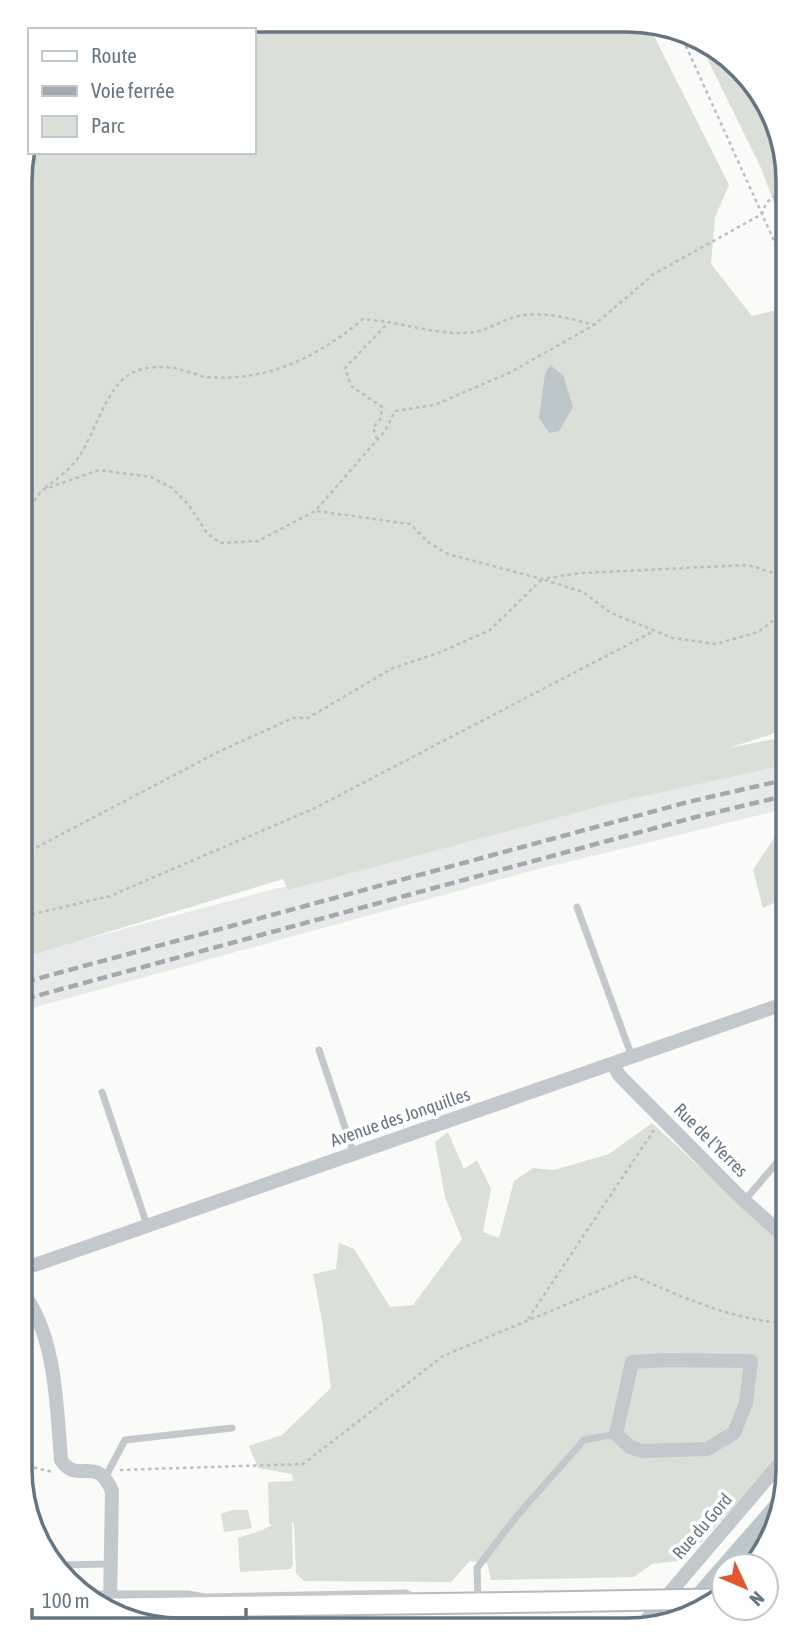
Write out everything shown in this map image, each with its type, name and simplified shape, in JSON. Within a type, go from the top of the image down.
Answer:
[{"type":"main road","points":[[115,1603],[479,1604],[702,1599]]},
{"type":"street","name":"Avenue des Jonquilles","points":[[32,1266],[776,1007]]},
{"type":"street","name":"Rue de l'Yerres","points":[[613,1064],[619,1075],[661,1118],[776,1229]]},
{"type":"street","points":[[32,1310],[41,1329],[51,1365],[61,1460],[66,1468],[78,1472],[107,1473],[112,1491],[111,1601]]},
{"type":"street","points":[[751,1361],[746,1403],[734,1433],[707,1449],[642,1451],[630,1447],[616,1434],[632,1362],[751,1361]]},
{"type":"street","name":"Rue du Gord","points":[[650,1616],[776,1468]]},
{"type":"lane","points":[[577,907],[632,1057]]},
{"type":"lane","points":[[319,1050],[354,1154]]},
{"type":"lane","points":[[102,1092],[147,1225]]},
{"type":"lane","points":[[744,1201],[776,1164]]},
{"type":"lane","points":[[107,1473],[125,1440],[232,1428]]},
{"type":"lane","points":[[479,1604],[477,1568],[516,1517],[584,1440],[616,1434]]},
{"type":"lane","points":[[66,1565],[111,1564]]},
{"type":"path","points":[[685,43],[776,245]]},
{"type":"path","points":[[42,490],[99,470],[151,477],[172,488],[188,503],[207,533],[220,543],[258,541],[315,511],[377,440],[395,411],[434,405],[509,373],[594,325],[654,274],[762,214],[766,203],[776,195]]},
{"type":"path","points":[[32,504],[42,490],[79,458],[110,395],[128,374],[152,367],[179,369],[204,377],[234,378],[276,371],[311,356],[342,337],[363,319],[472,332],[495,327],[516,317],[556,315],[594,325]]},
{"type":"path","points":[[377,440],[373,428],[381,418],[382,407],[351,386],[345,368],[389,322]]},
{"type":"path","points":[[315,511],[410,524],[429,543],[448,554],[583,592],[611,613],[673,638],[716,644],[758,632],[776,618]]},
{"type":"path","points":[[32,851],[220,751],[293,718],[308,718],[393,667],[441,652],[490,629],[542,579],[581,573],[748,565],[776,574]]},
{"type":"path","points":[[32,914],[110,896],[315,808],[654,631]]},
{"type":"path","points":[[527,1321],[661,1118]]},
{"type":"path","points":[[107,1473],[303,1464],[443,1356],[634,1276],[695,1302],[764,1322],[776,1322]]},
{"type":"path","points":[[32,1467],[51,1472],[66,1468]]},
{"type":"shaded area","points":[[550,365],[563,375],[573,407],[559,431],[549,433],[539,418],[545,374]]},
{"type":"shaded area","points":[[776,760],[776,811],[527,872],[32,1008],[32,953],[733,768]]},
{"type":"shaded area","points":[[774,1497],[769,1517],[752,1552],[726,1552]]},
{"type":"shaded area","points":[[710,1570],[710,1594],[674,1611]]},
{"type":"green space","points":[[256,32],[653,34],[729,185],[715,217],[711,264],[752,316],[776,310],[776,733],[729,748],[776,739],[776,767],[612,803],[288,890],[283,879],[32,955],[32,171],[34,154],[256,154]]},
{"type":"green space","points":[[705,54],[726,68],[740,82],[761,115],[769,133],[775,161],[776,208],[761,168]]},
{"type":"green space","points":[[776,835],[776,902],[763,908],[753,870]]},
{"type":"green space","points":[[652,1123],[776,1237],[776,1460],[685,1560],[652,1564],[634,1577],[491,1580],[487,1563],[470,1561],[451,1582],[304,1581],[296,1573],[294,1523],[291,1569],[240,1572],[238,1538],[272,1525],[269,1524],[268,1482],[293,1481],[292,1474],[258,1468],[249,1446],[282,1435],[331,1388],[313,1274],[336,1269],[339,1243],[354,1249],[390,1307],[413,1305],[462,1239],[445,1197],[435,1142],[448,1132],[464,1169],[477,1160],[491,1189],[483,1232],[499,1238],[514,1181],[533,1168],[554,1170],[609,1154]]},
{"type":"green space","points":[[232,1510],[248,1510],[252,1528],[224,1532],[221,1514]]},
{"type":"railway","points":[[32,980],[688,802],[776,782]]},
{"type":"railway","points":[[32,997],[692,818],[776,798]]}]
